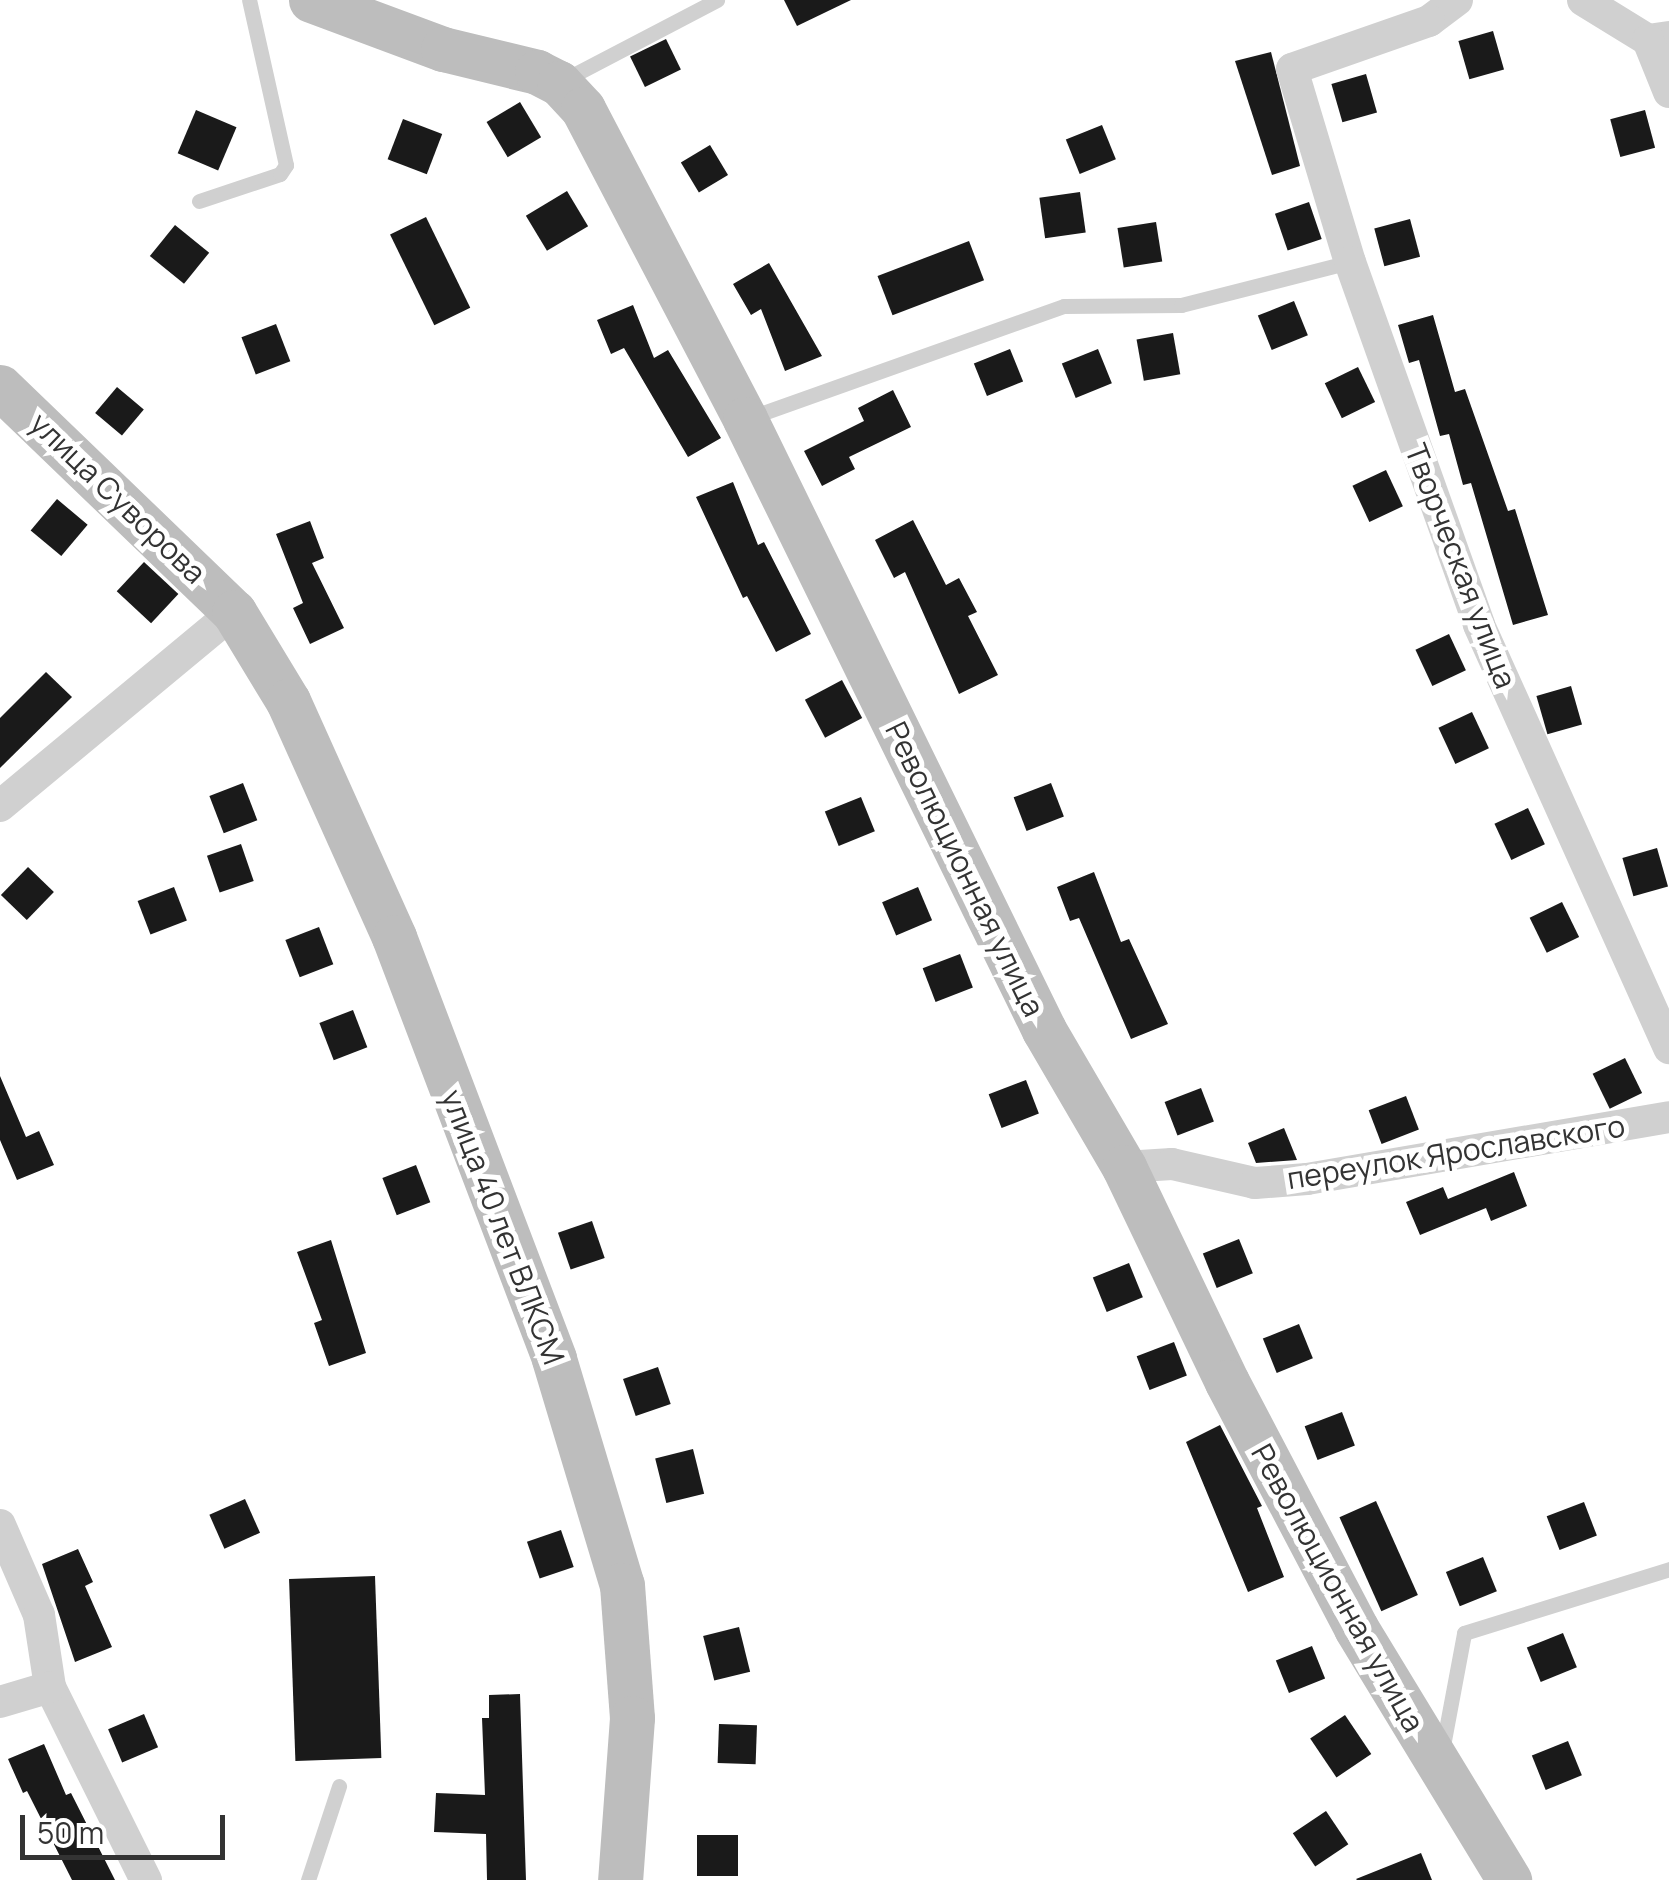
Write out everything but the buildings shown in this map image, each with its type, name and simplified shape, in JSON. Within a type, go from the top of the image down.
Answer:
[{"type":"street","points":[[311,0],[559,83]]},
{"type":"street","name":"Творческая улица","points":[[1457,0],[1430,22],[1292,69],[1350,262],[1479,625],[1669,1048]]},
{"type":"street","points":[[1583,0],[1658,38],[1669,92]]},
{"type":"street","name":"Революционная улица","points":[[559,83],[582,108],[745,419],[1044,1030],[1124,1167],[1254,1434],[1439,1770],[1509,1880]]},
{"type":"street","name":"улица Суворова","points":[[0,387],[234,612]]},
{"type":"street","points":[[0,806],[234,612]]},
{"type":"street","name":"улица 40 лет ВЛКСМ","points":[[234,612],[288,700],[394,937],[554,1359],[602,1512],[629,1642],[632,1718],[620,1880]]},
{"type":"street","name":"переулок Ярославского","points":[[1124,1167],[1172,1164],[1255,1183],[1307,1179],[1669,1117]]},
{"type":"street","points":[[0,1525],[39,1615],[50,1687],[146,1880]]},
{"type":"street","points":[[0,1702],[50,1687]]},
{"type":"lane","points":[[198,201],[280,174],[286,166],[250,0]]},
{"type":"lane","points":[[559,83],[717,0]]},
{"type":"lane","points":[[745,419],[1064,306],[1181,305],[1350,262]]},
{"type":"lane","points":[[1439,1770],[1464,1633],[1669,1568]]},
{"type":"lane","points":[[308,1880],[339,1786]]}]
